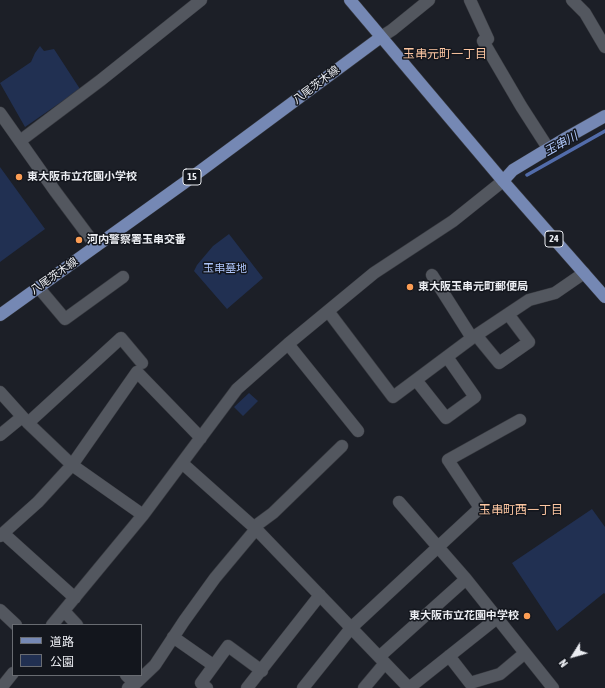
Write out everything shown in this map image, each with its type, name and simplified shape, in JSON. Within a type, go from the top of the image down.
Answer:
[{"type":"main road","points":[[350,0],[503,181],[513,170],[548,148],[605,116]]},
{"type":"main road","name":"八尾茨木線","points":[[0,315],[184,183],[381,37]]},
{"type":"main road","name":"24","points":[[503,181],[605,297]]},
{"type":"street","points":[[20,141],[101,80],[201,0]]},
{"type":"street","points":[[381,37],[429,0]]},
{"type":"street","points":[[470,0],[486,40],[521,106],[548,148]]},
{"type":"street","points":[[572,0],[585,13],[605,47]]},
{"type":"street","points":[[0,113],[96,246]]},
{"type":"street","points":[[53,624],[142,515],[237,389],[288,344],[374,274],[453,220],[503,181]]},
{"type":"street","points":[[328,311],[393,398],[474,336],[528,300],[555,293],[584,273]]},
{"type":"street","points":[[432,275],[474,336],[499,364],[529,342],[508,314]]},
{"type":"street","points":[[38,287],[65,319],[123,277]]},
{"type":"street","points":[[0,435],[25,420],[121,338],[142,362]]},
{"type":"street","points":[[288,344],[358,431]]},
{"type":"street","points":[[416,380],[446,418],[475,398],[447,357]]},
{"type":"street","points":[[75,598],[2,535],[38,502],[72,465],[136,372],[201,438]]},
{"type":"street","points":[[0,392],[25,420],[72,465],[142,515]]},
{"type":"street","points":[[304,688],[351,628],[480,508],[448,460],[520,420]]},
{"type":"street","points":[[127,676],[132,686],[155,665],[173,636],[215,578],[255,528],[273,513],[342,446]]},
{"type":"street","points":[[182,463],[255,528],[408,688],[497,618]]},
{"type":"street","points":[[399,502],[466,579],[553,688]]},
{"type":"street","points":[[364,688],[382,660],[466,579]]},
{"type":"street","points":[[247,688],[262,671],[320,595]]},
{"type":"street","points":[[0,610],[15,624]]},
{"type":"street","points":[[64,611],[76,624]]},
{"type":"street","points":[[173,636],[213,665]]},
{"type":"street","points":[[207,688],[201,683],[228,646],[262,671]]},
{"type":"street","points":[[449,656],[470,683],[500,674],[525,653]]},
{"type":"green space","points":[[40,46],[44,51],[54,49],[80,89],[25,127],[0,83],[31,62]]},
{"type":"green space","points":[[0,167],[45,229],[0,262]]},
{"type":"green space","name":"玉串墓地","points":[[229,234],[263,278],[227,309],[194,271],[197,265],[213,246]]},
{"type":"green space","points":[[249,393],[258,401],[243,416],[234,407]]},
{"type":"green space","points":[[592,509],[605,527],[605,594],[604,593],[557,631],[512,563]]},
{"type":"waterway","name":"玉串川","points":[[527,175],[605,131]]},
{"type":"place","name":"東大阪市立花園小学校","points":[[19,177]]},
{"type":"place","name":"河内警察署玉串交番","points":[[79,240]]},
{"type":"place","name":"東大阪玉串元町郵便局","points":[[410,287]]},
{"type":"place","name":"東大阪市立花園中学校","points":[[527,616]]},
{"type":"district","name":"玉串元町一丁目","points":[[445,54]]},
{"type":"district","name":"玉串町西一丁目","points":[[521,510]]}]
